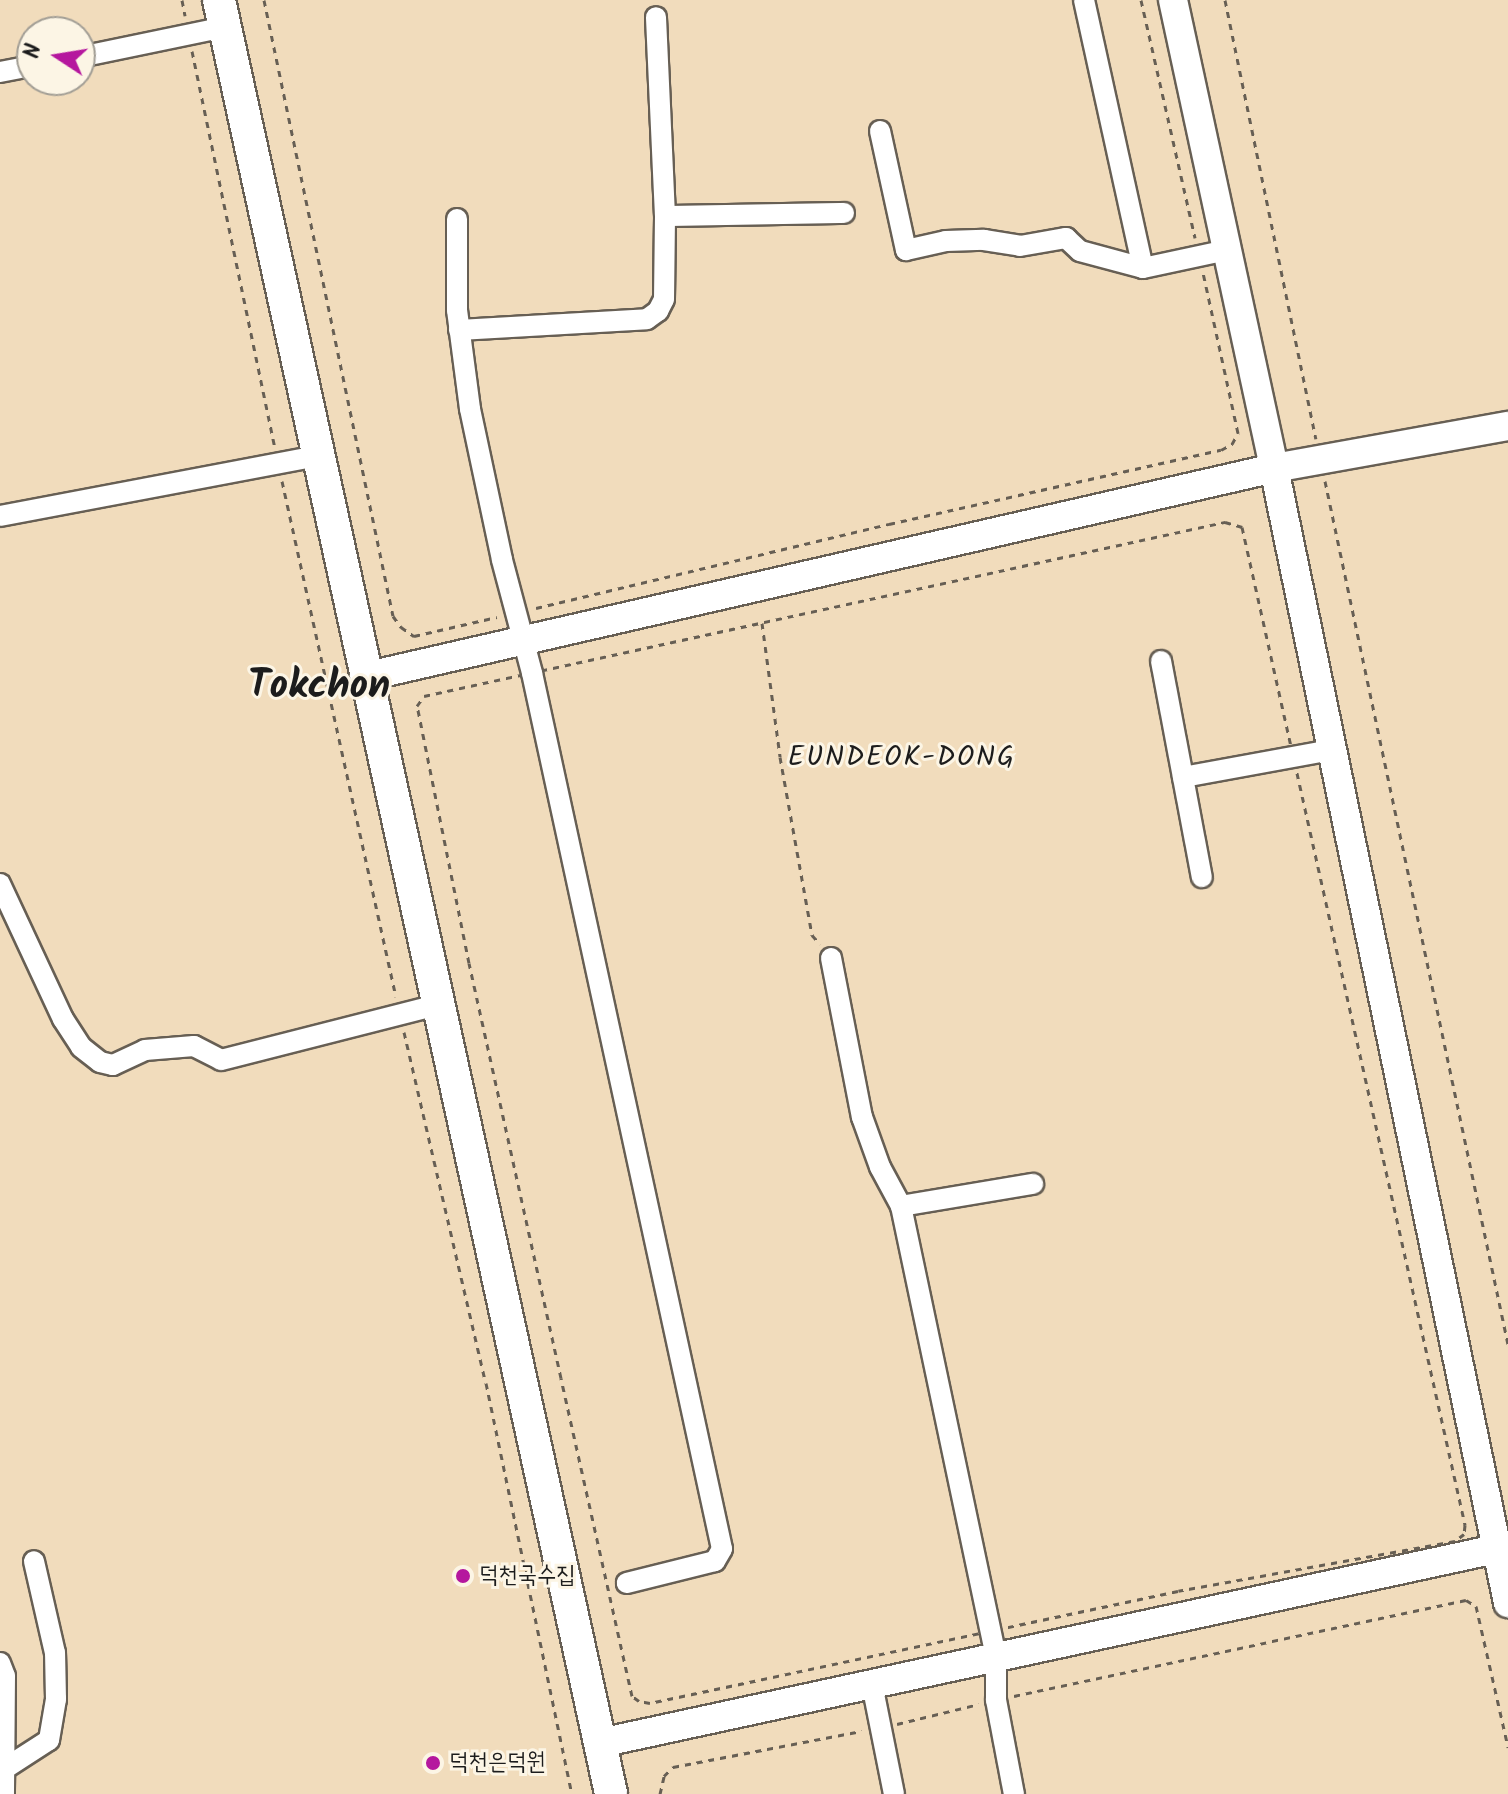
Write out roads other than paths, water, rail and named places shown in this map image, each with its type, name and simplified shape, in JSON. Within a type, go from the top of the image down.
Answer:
[{"type":"main road","points":[[222,14],[364,677],[611,1794]]},
{"type":"street","points":[[1084,0],[1143,268]]},
{"type":"street","points":[[1173,0],[1274,468],[1508,1603]]},
{"type":"street","points":[[96,54],[189,36],[222,14]]},
{"type":"street","points":[[459,330],[647,319],[658,311],[664,299],[665,216],[656,17]]},
{"type":"street","points":[[880,131],[906,250],[946,241],[984,240],[1020,246],[1066,238],[1080,251],[1143,268],[1200,259],[1227,250]]},
{"type":"street","points":[[665,216],[844,213]]},
{"type":"street","points":[[457,219],[459,330],[470,409],[525,640],[722,1549],[715,1561],[627,1583]]},
{"type":"street","points":[[364,677],[1274,468],[1508,426]]},
{"type":"street","points":[[0,516],[317,456]]},
{"type":"street","points":[[1161,661],[1202,877]]},
{"type":"street","points":[[1183,777],[1332,750]]},
{"type":"street","points":[[0,884],[63,1019],[81,1047],[100,1062],[113,1065],[145,1050],[194,1046],[221,1060],[437,1005]]},
{"type":"street","points":[[831,958],[862,1117],[880,1167],[901,1206],[993,1645],[996,1700],[1014,1794]]},
{"type":"street","points":[[901,1206],[1033,1184]]},
{"type":"street","points":[[600,1743],[872,1684],[993,1645],[1496,1549]]},
{"type":"street","points":[[1,1771],[49,1740],[56,1699],[55,1653],[34,1561]]},
{"type":"street","points":[[0,1663],[5,1676],[1,1771],[4,1794]]},
{"type":"street","points":[[872,1684],[894,1794]]},
{"type":"place","name":"덕천국수집","points":[[463,1576]]},
{"type":"place","name":"덕천은덕원","points":[[433,1763]]},
{"type":"district","name":"Tokchon","points":[[319,686]]},
{"type":"district","name":"EUNDEOK-DONG","points":[[902,758]]}]
